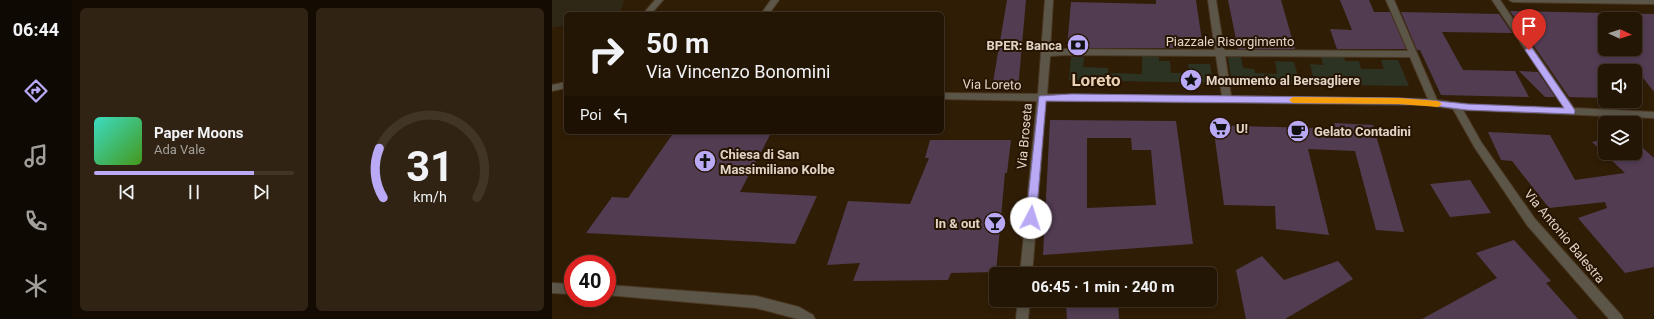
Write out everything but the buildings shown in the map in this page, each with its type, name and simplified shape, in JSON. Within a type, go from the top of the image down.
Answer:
[{"type":"street","points":[[649,12],[659,0]]},
{"type":"street","points":[[766,12],[775,0]]},
{"type":"street","name":"Via Broseta","points":[[1027,267],[1046,54],[1049,0]]},
{"type":"street","points":[[1212,0],[1227,100]]},
{"type":"street","points":[[1390,0],[1434,103]]},
{"type":"street","points":[[1496,0],[1571,111]]},
{"type":"street","points":[[1513,0],[1654,2]]},
{"type":"street","name":"Piazzale Risorgimento","points":[[1046,54],[1066,52],[1414,54]]},
{"type":"street","points":[[552,88],[564,85]]},
{"type":"street","name":"Via Loreto","points":[[944,96],[1434,103],[1457,107],[1654,115]]},
{"type":"street","name":"Via Antonio Balestra","points":[[1457,107],[1478,145],[1531,222],[1617,319]]},
{"type":"street","points":[[552,288],[564,289]]},
{"type":"street","points":[[616,291],[756,302],[799,314],[809,319]]},
{"type":"street","points":[[1022,319],[1023,307]]},
{"type":"shaded area","points":[[552,0],[624,0],[621,12],[564,12],[564,25],[552,28]]},
{"type":"green space","points":[[1142,56],[1159,57],[1159,61],[1170,61],[1171,73],[1189,73],[1188,64],[1210,64],[1213,83],[1069,80],[1071,57],[1084,57],[1083,67],[1108,68],[1108,73],[1142,74]]},
{"type":"green space","points":[[1321,56],[1344,56],[1345,61],[1359,61],[1361,69],[1384,69],[1381,60],[1398,60],[1409,86],[1232,83],[1228,57],[1241,57],[1243,68],[1254,69],[1255,73],[1277,74],[1275,61],[1294,62],[1298,76],[1313,76],[1310,64],[1323,65]]},
{"type":"slow traffic","points":[[1293,100],[1399,101],[1428,102],[1438,104]]},
{"type":"place","name":"BPER: Banca","points":[[1078,45]]},
{"type":"place","name":"Monumento al Bersagliere","points":[[1191,80]]},
{"type":"place","name":"U!","points":[[1220,128]]},
{"type":"place","name":"Gelato Contadini","points":[[1298,131]]},
{"type":"place","name":"Chiesa di San Massimiliano Kolbe","points":[[705,161]]},
{"type":"place","name":"In & out","points":[[995,223]]},
{"type":"district","name":"Loreto","points":[[1096,80]]},
{"type":"route","points":[[1031,218],[1042,98],[1072,97],[1399,101],[1428,102],[1467,107],[1571,111],[1529,50]]}]
